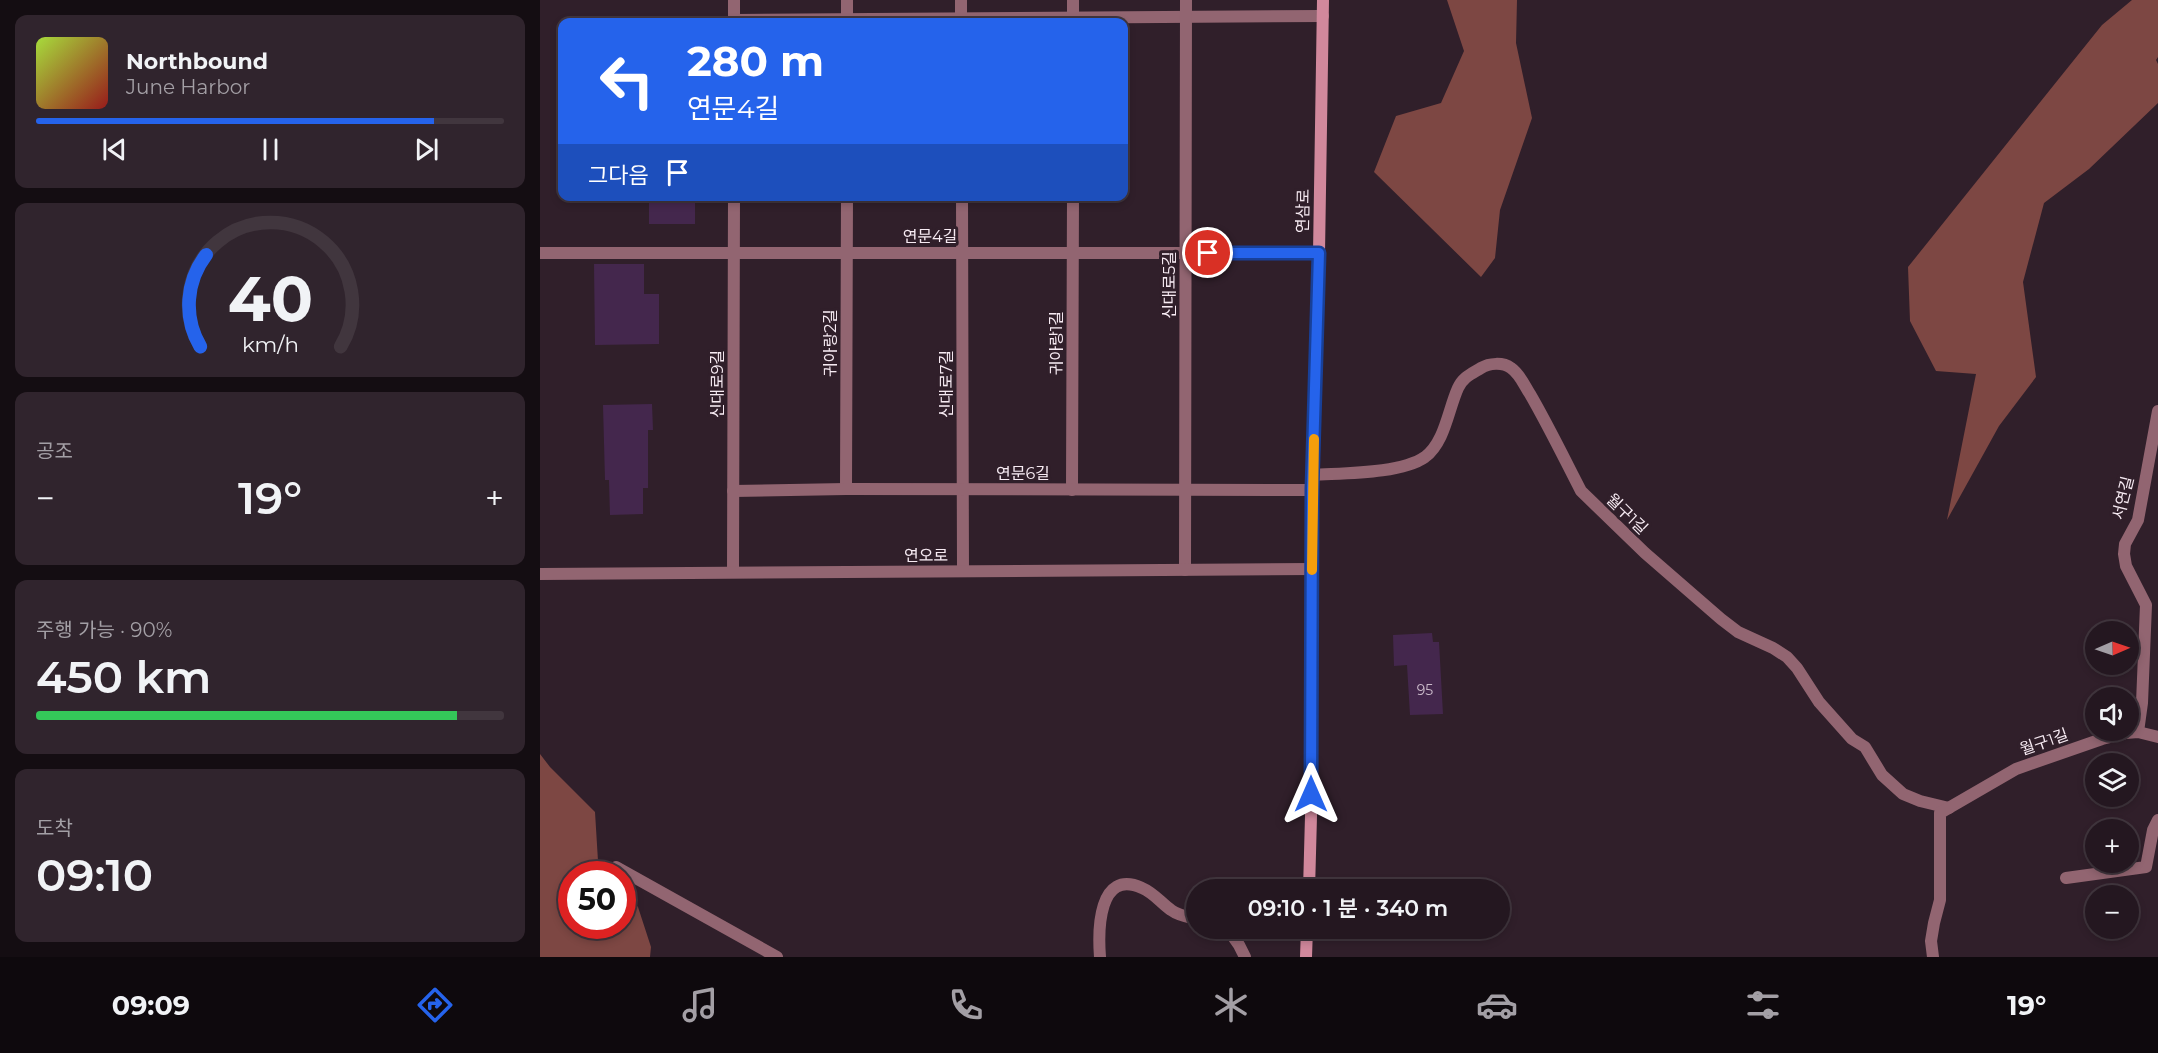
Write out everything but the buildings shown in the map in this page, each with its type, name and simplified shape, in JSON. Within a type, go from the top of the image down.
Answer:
[{"type":"main road","name":"연삼로","points":[[1308,879],[1311,805],[1312,489],[1323,0]]},
{"type":"main road","points":[[1306,957],[1307,939]]},
{"type":"street","points":[[734,0],[734,18]]},
{"type":"street","points":[[847,0],[847,18]]},
{"type":"street","points":[[961,0],[961,18]]},
{"type":"street","points":[[1073,0],[1073,18]]},
{"type":"street","name":"신대로5길","points":[[1185,570],[1186,0]]},
{"type":"street","points":[[1128,19],[1323,16]]},
{"type":"street","name":"신대로9길","points":[[733,572],[734,201]]},
{"type":"street","name":"귀아랑2길","points":[[846,489],[847,201]]},
{"type":"street","name":"신대로7길","points":[[962,201],[963,571]]},
{"type":"street","name":"귀아랑1길","points":[[1072,489],[1073,201]]},
{"type":"street","name":"연문4길","points":[[540,253],[1319,253]]},
{"type":"street","name":"월구1길","points":[[1313,475],[1382,470],[1406,466],[1424,458],[1434,449],[1464,377],[1485,366],[1498,364],[1510,366],[1530,394],[1581,491],[1591,502],[1644,553],[1721,619],[1738,632],[1787,657],[1819,702],[1852,739],[1865,747],[1882,775],[1903,794],[1949,808],[2016,769],[2096,741]]},
{"type":"street","name":"서연길","points":[[2139,725],[2146,605],[2126,566],[2124,554],[2125,544],[2138,520],[2158,411]]},
{"type":"street","name":"연문6길","points":[[733,491],[1312,489]]},
{"type":"street","name":"연오로","points":[[540,574],[1312,569]]},
{"type":"street","name":"월구1길","points":[[2139,732],[2158,737]]},
{"type":"street","points":[[1934,957],[1931,941],[1940,900],[1940,813],[1949,808]]},
{"type":"street","points":[[2066,878],[2146,867],[2153,830],[2158,820]]},
{"type":"street","points":[[636,878],[777,957]]},
{"type":"street","points":[[1100,957],[1101,909],[1106,897],[1116,888],[1126,884],[1140,887],[1155,895],[1173,912],[1186,916]]},
{"type":"street","points":[[1235,939],[1245,957]]},
{"type":"shaded area","points":[[1447,0],[1517,0],[1516,43],[1532,118],[1500,210],[1495,258],[1481,277],[1374,172],[1396,116],[1441,103],[1464,51]]},
{"type":"shaded area","points":[[2132,0],[2158,0],[2158,57],[2156,60],[2158,64],[2158,103],[2089,169],[2044,203],[2023,282],[2036,377],[1999,426],[1947,520],[1976,374],[1936,371],[1910,321],[1908,267],[2102,25]]},
{"type":"shaded area","points":[[540,754],[595,812],[598,861],[558,861],[558,939],[636,939],[636,905],[651,947],[650,957],[540,957]]},
{"type":"slow traffic","points":[[1312,570],[1314,439]]},
{"type":"route","points":[[1208,253],[1319,253],[1312,489],[1311,794]]}]
